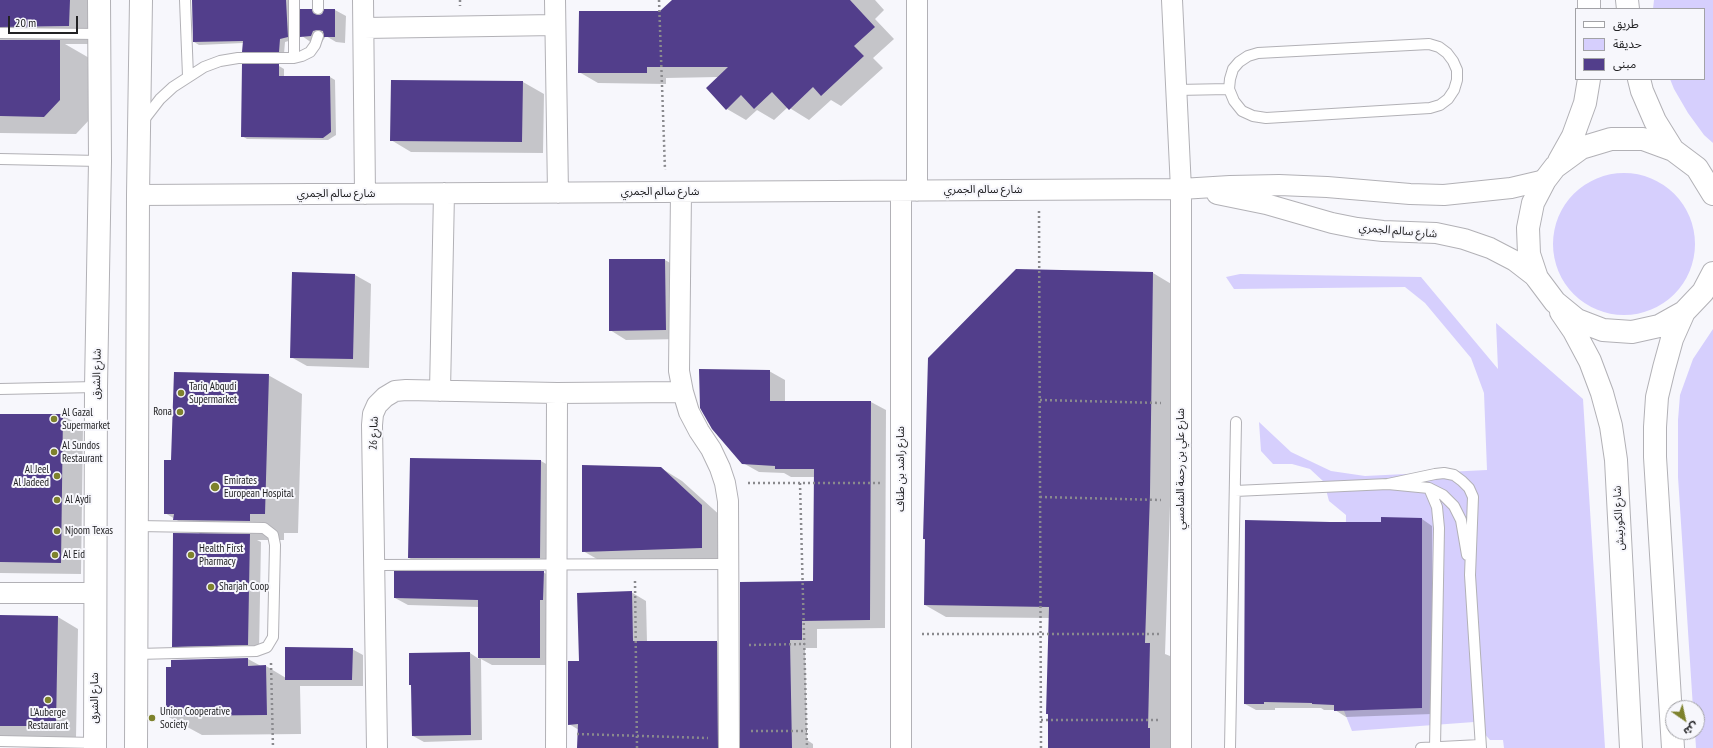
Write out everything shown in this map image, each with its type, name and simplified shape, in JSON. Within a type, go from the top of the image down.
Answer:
[{"type":"main road","name":"شارع الشرق","points":[[95,746],[96,387],[100,161],[99,0]]},
{"type":"main road","points":[[136,748],[138,195],[141,0]]},
{"type":"main road","points":[[1589,80],[1585,103],[1573,136],[1533,203],[1528,228],[1529,254],[1537,278],[1555,302],[1577,320],[1604,330],[1632,332],[1659,326],[1684,312],[1708,291],[1713,272]]},
{"type":"main road","points":[[1639,80],[1642,91],[1655,122],[1673,150]]},
{"type":"main road","points":[[1550,174],[1581,148],[1611,139],[1643,139],[1673,150],[1705,172],[1713,194]]},
{"type":"main road","name":"شارع الكورنيش","points":[[1555,302],[1574,331],[1590,361],[1602,393],[1611,426],[1616,468],[1631,748]]},
{"type":"main road","points":[[1673,748],[1655,457],[1655,427],[1657,397],[1664,368],[1672,339],[1684,312]]},
{"type":"street","points":[[363,0],[365,194]]},
{"type":"street","points":[[555,0],[558,193]]},
{"type":"street","name":"شارع راشد بن طناف","points":[[901,748],[901,483],[909,191],[917,0]]},
{"type":"street","name":"شارع علي بن رحمة الشامسي","points":[[1172,0],[1181,189],[1181,748]]},
{"type":"street","points":[[364,28],[555,25]]},
{"type":"street","name":"شارع سالم الجمري","points":[[138,195],[1181,189],[1279,185],[1444,195],[1512,188],[1550,174]]},
{"type":"street","name":"شارع سالم الجمري","points":[[1181,189],[1266,204],[1332,223],[1357,228],[1383,231],[1436,233],[1464,238],[1490,248],[1515,261],[1537,278]]},
{"type":"street","points":[[673,192],[679,371],[689,412],[711,449],[725,483],[728,501],[728,739]]},
{"type":"street","points":[[440,391],[444,194]]},
{"type":"street","name":"شارع 26","points":[[377,748],[373,414],[377,404],[385,396],[395,391],[557,393],[683,392]]},
{"type":"street","points":[[556,740],[557,393]]},
{"type":"street","points":[[0,593],[95,593]]},
{"type":"lane","points":[[185,0],[188,76]]},
{"type":"lane","points":[[294,0],[294,58]]},
{"type":"lane","points":[[0,33],[99,34]]},
{"type":"lane","points":[[139,128],[160,99],[188,76],[204,67],[220,61],[238,58],[294,58],[302,56],[310,52],[315,45],[318,36]]},
{"type":"lane","points":[[1429,44],[1439,47],[1448,53],[1457,70],[1457,80],[1454,90],[1448,98],[1440,104],[1430,108],[1266,118],[1253,116],[1242,111],[1234,101],[1229,89],[1233,70],[1239,62],[1248,56],[1258,53],[1429,44]]},
{"type":"lane","points":[[1176,90],[1229,89]]},
{"type":"lane","points":[[0,159],[100,161]]},
{"type":"lane","points":[[0,389],[96,387]]},
{"type":"lane","points":[[1230,748],[1236,422]]},
{"type":"lane","points":[[1388,484],[1444,473],[1454,475],[1462,481],[1469,488],[1473,497],[1470,575],[1480,746],[1421,748]]},
{"type":"lane","points":[[1235,491],[1388,484],[1429,488],[1443,495],[1454,506],[1461,520],[1470,575]]},
{"type":"lane","points":[[1429,488],[1437,507],[1439,523],[1435,747]]},
{"type":"lane","points":[[137,526],[258,528],[269,531],[273,535],[275,545],[273,637],[267,648],[256,651],[137,654]]},
{"type":"lane","points":[[375,565],[728,564]]},
{"type":"lane","points":[[0,741],[95,746]]},
{"type":"path","points":[[659,0],[673,192]]},
{"type":"path","points":[[1039,190],[1041,748]]},
{"type":"path","points":[[1040,400],[1181,404]]},
{"type":"path","points":[[725,483],[901,483]]},
{"type":"path","points":[[800,483],[807,748]]},
{"type":"path","points":[[1040,497],[1181,501]]},
{"type":"path","points":[[635,564],[637,748]]},
{"type":"path","points":[[901,634],[1181,634]]},
{"type":"path","points":[[271,643],[273,748]]},
{"type":"path","points":[[728,645],[805,644]]},
{"type":"path","points":[[1041,720],[1181,720]]},
{"type":"path","points":[[556,740],[637,735],[728,739],[807,730]]},
{"type":"green space","points":[[1654,0],[1713,0],[1713,143],[1704,135],[1688,113],[1670,80],[1705,80],[1705,8],[1653,8]]},
{"type":"green space","points":[[1617,173],[1631,173],[1645,176],[1657,181],[1669,189],[1679,199],[1690,217],[1694,230],[1694,258],[1690,271],[1679,289],[1669,299],[1657,307],[1645,312],[1631,315],[1617,315],[1603,312],[1591,307],[1579,299],[1569,289],[1561,277],[1556,265],[1553,251],[1553,237],[1556,223],[1561,211],[1569,199],[1579,189],[1591,181],[1603,176]]},
{"type":"green space","points":[[1240,274],[1421,277],[1498,369],[1496,323],[1583,399],[1605,748],[1504,748],[1503,740],[1490,740],[1474,722],[1352,731],[1344,711],[1346,515],[1329,501],[1324,482],[1310,469],[1292,464],[1273,464],[1261,451],[1259,422],[1291,452],[1331,471],[1365,476],[1487,470],[1484,393],[1471,358],[1425,303],[1405,287],[1234,289],[1226,277]]},
{"type":"green space","points":[[1713,329],[1713,748],[1696,748],[1696,740],[1705,740],[1705,700],[1692,700],[1678,477],[1678,420],[1680,395],[1693,359]]},
{"type":"building","points":[[0,0],[70,0],[69,26],[0,27]]},
{"type":"building","points":[[192,0],[286,0],[288,37],[280,39],[279,52],[242,52],[243,41],[193,42]]},
{"type":"building","points":[[672,0],[850,0],[875,27],[854,46],[864,56],[821,96],[813,87],[789,110],[772,92],[754,109],[741,95],[726,110],[706,88],[728,67],[647,67],[647,73],[578,73],[579,11],[660,11]]},
{"type":"building","points":[[300,9],[312,9],[313,13],[318,15],[322,14],[324,9],[335,9],[335,37],[324,37],[323,31],[317,30],[313,31],[311,36],[300,37]]},
{"type":"building","points":[[0,40],[60,40],[60,100],[44,117],[0,116]]},
{"type":"building","points":[[242,64],[279,64],[279,76],[330,76],[331,132],[323,138],[241,137]]},
{"type":"building","points":[[391,80],[523,81],[522,142],[390,141]]},
{"type":"building","points":[[609,259],[665,259],[666,330],[609,331]]},
{"type":"building","points":[[1016,269],[1153,272],[1150,494],[1145,643],[1150,643],[1148,728],[1150,728],[1150,748],[1048,748],[1048,714],[1046,714],[1049,607],[924,605],[925,539],[923,539],[928,358]]},
{"type":"building","points":[[292,272],[355,274],[353,359],[290,358]]},
{"type":"building","points":[[699,369],[770,370],[770,401],[871,401],[870,620],[802,621],[802,640],[790,640],[792,748],[740,748],[740,582],[813,581],[814,469],[775,469],[775,466],[742,464],[712,429],[700,408]]},
{"type":"building","points":[[174,372],[269,374],[265,514],[250,514],[250,521],[173,520],[174,514],[164,514],[164,460],[171,460]]},
{"type":"building","points":[[0,414],[63,414],[61,563],[0,562]]},
{"type":"building","points":[[410,458],[541,460],[540,558],[408,558]]},
{"type":"building","points":[[582,465],[661,467],[702,505],[702,548],[582,552]]},
{"type":"building","points":[[1381,517],[1422,518],[1422,708],[1334,711],[1334,705],[1312,703],[1264,702],[1264,704],[1244,704],[1245,520],[1381,522]]},
{"type":"building","name":"Sharjah Coop","points":[[173,533],[250,534],[248,645],[172,647]]},
{"type":"building","points":[[394,571],[544,571],[543,600],[540,600],[540,658],[478,658],[478,600],[394,598]]},
{"type":"building","points":[[632,591],[633,641],[717,641],[718,748],[577,748],[578,724],[568,725],[568,661],[579,661],[577,593]]},
{"type":"building","points":[[0,615],[58,616],[56,726],[0,726]]},
{"type":"building","points":[[285,647],[353,648],[352,680],[285,680]]},
{"type":"building","points":[[470,652],[471,735],[412,736],[409,653]]},
{"type":"building","points":[[248,658],[248,666],[266,665],[267,715],[166,716],[166,667],[171,667],[171,660]]},
{"type":"place","name":"Tariq Abqudi Supermarket","points":[[181,393]]},
{"type":"place","name":"Rona","points":[[180,412]]},
{"type":"place","name":"Al Gazal Supermarket","points":[[54,419]]},
{"type":"place","name":"Al Sundos Restaurant","points":[[54,452]]},
{"type":"place","name":"Al Jeel Al Jadeed","points":[[57,476]]},
{"type":"place","name":"Emirates European Hospital","points":[[215,487]]},
{"type":"place","name":"Al Aydi","points":[[57,500]]},
{"type":"place","name":"Njoom Texas","points":[[57,531]]},
{"type":"place","name":"Al Eid","points":[[55,555]]},
{"type":"place","name":"Health First Pharmacy","points":[[191,555]]},
{"type":"place","name":"Sharjah Coop","points":[[211,587]]},
{"type":"place","name":"L'Auberge Restaurant","points":[[48,700]]},
{"type":"place","name":"Union Cooperative Society","points":[[152,718]]}]
